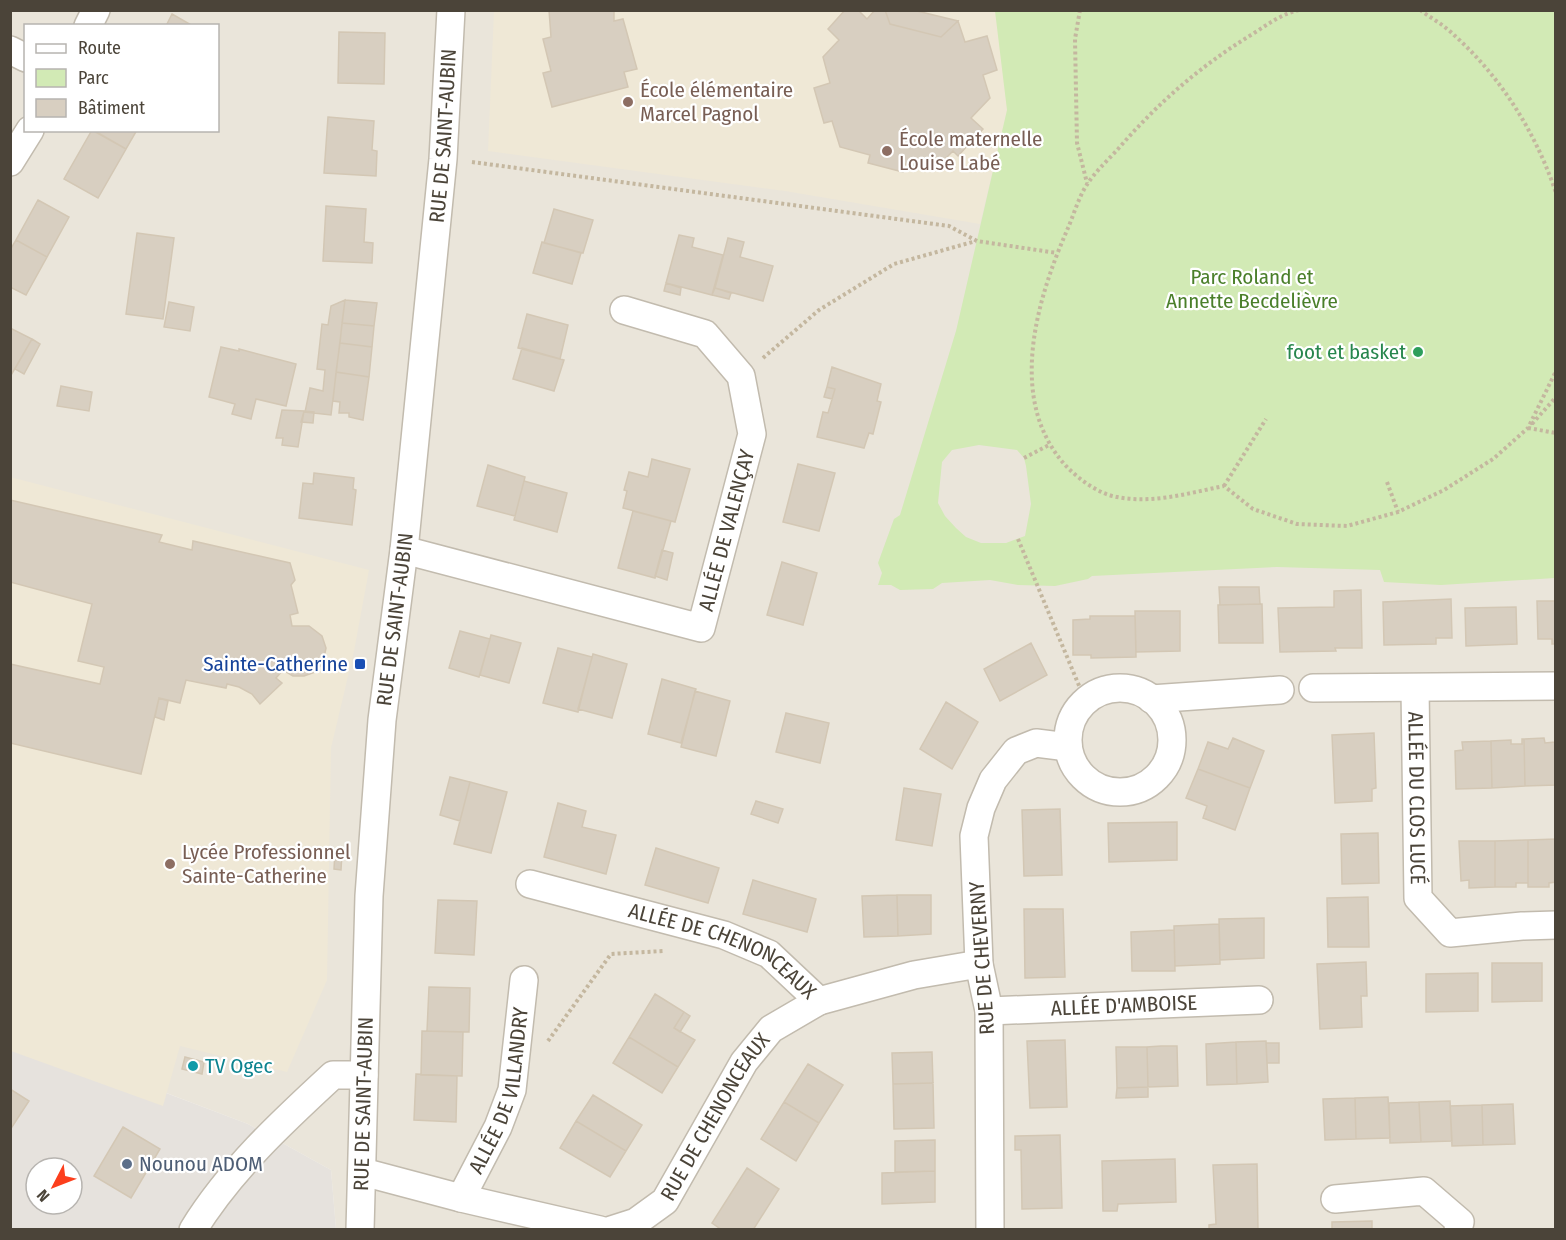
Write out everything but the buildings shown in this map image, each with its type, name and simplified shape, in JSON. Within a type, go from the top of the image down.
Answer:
[{"type":"street","points":[[89,24],[96,10]]},
{"type":"street","name":"RUE DE SAINT-AUBIN","points":[[360,1230],[368,919],[373,837],[382,720],[404,550],[443,159],[450,10]]},
{"type":"street","points":[[10,50],[24,57]]},
{"type":"street","points":[[10,162],[29,132]]},
{"type":"street","name":"ALLÉE DE VALENÇAY","points":[[404,550],[701,628],[752,434],[741,376],[705,334],[624,310]]},
{"type":"street","points":[[1313,688],[1556,686]]},
{"type":"street","points":[[1118,688],[1136,690],[1152,699],[1164,712],[1171,730],[1172,748],[1166,766],[1154,780],[1138,790],[1119,793],[1101,789],[1085,780],[1073,765],[1068,747],[1068,730],[1074,714],[1085,700],[1100,691],[1118,688]]},
{"type":"street","name":"ALLÉE DU CLOS LUCÉ","points":[[1415,688],[1418,898],[1450,933],[1556,925]]},
{"type":"street","points":[[1152,699],[1280,690]]},
{"type":"street","name":"RUE DE CHEVERNY","points":[[990,1230],[988,1011],[979,964],[974,836],[981,808],[993,780],[1016,751],[1036,743],[1068,747]]},
{"type":"street","name":"ALLÉE DE CHENONCEAUX","points":[[531,884],[724,935],[769,954],[819,1001],[914,975],[979,964]]},
{"type":"street","name":"ALLÉE DE VILLANDRY","points":[[461,1198],[498,1127],[512,1090],[524,980]]},
{"type":"street","name":"ALLÉE D'AMBOISE","points":[[988,1011],[1259,1000]]},
{"type":"street","name":"RUE DE CHENONCEAUX","points":[[611,1230],[636,1222],[665,1201],[744,1062],[771,1029],[819,1001]]},
{"type":"street","points":[[193,1230],[220,1189],[282,1122],[333,1075],[364,1075]]},
{"type":"street","points":[[363,1172],[461,1198],[600,1230]]},
{"type":"street","points":[[1335,1199],[1424,1191],[1460,1222],[1458,1230]]},
{"type":"path","points":[[1080,10],[1075,39],[1077,143],[1087,183]]},
{"type":"path","points":[[1278,10],[1285,13]]},
{"type":"path","points":[[1266,419],[1224,486],[1160,500],[1116,497],[1076,476],[1049,445],[1035,406],[1031,365],[1037,314],[1057,253],[1087,183],[1142,121],[1183,82],[1224,52],[1285,13],[1299,10]]},
{"type":"path","points":[[1420,10],[1452,33],[1485,66],[1521,115],[1556,193]]},
{"type":"path","points":[[443,159],[949,226],[977,241],[1057,253]]},
{"type":"path","points":[[741,376],[819,310],[894,264],[977,241]]},
{"type":"path","points":[[1528,428],[1556,371]]},
{"type":"path","points":[[1224,486],[1253,509],[1297,524],[1347,526],[1398,512],[1444,490],[1493,459],[1528,428],[1556,397]]},
{"type":"path","points":[[1528,428],[1556,433]]},
{"type":"path","points":[[1024,458],[1049,445]]},
{"type":"path","points":[[1387,482],[1398,512]]},
{"type":"path","points":[[1018,539],[1085,700]]},
{"type":"path","points":[[546,1044],[611,954],[665,951]]},
{"type":"shaded area","points":[[10,11],[1555,11],[1555,1229],[336,1229],[331,1170],[248,1124],[11,1034]]},
{"type":"shaded area","points":[[494,11],[1031,11],[980,224],[785,191],[488,151]]},
{"type":"shaded area","name":"Lycée Professionnel Sainte-Catherine","points":[[10,477],[369,570],[354,651],[331,748],[327,980],[287,1072],[180,1046],[163,1106],[11,1051]]},
{"type":"shaded area","points":[[10,1034],[248,1124],[331,1170],[336,1229],[11,1229]]},
{"type":"green space","name":"Parc Roland et Annette Becdelièvre","points":[[995,11],[1555,11],[1555,578],[1441,585],[1384,582],[1380,570],[1277,567],[1092,576],[1088,579],[1055,586],[1018,585],[990,580],[942,583],[933,589],[900,590],[891,585],[878,585],[882,573],[878,563],[894,519],[900,515],[956,331],[1007,110]],"holes":[[[979,445],[1017,450],[1024,458],[1031,504],[1025,536],[1006,543],[981,543],[966,537],[945,516],[938,503],[942,462],[952,450]]]},
{"type":"place","name":"École élémentaire Marcel Pagnol","points":[[628,102]]},
{"type":"place","name":"École maternelle Louise Labé","points":[[887,151]]},
{"type":"place","name":"foot et basket","points":[[1418,352]]},
{"type":"place","name":"Sainte-Catherine","points":[[360,664]]},
{"type":"place","name":"Lycée Professionnel Sainte-Catherine","points":[[170,864]]},
{"type":"place","name":"TV Ogec","points":[[193,1066]]},
{"type":"place","name":"Nounou ADOM","points":[[127,1164]]}]
